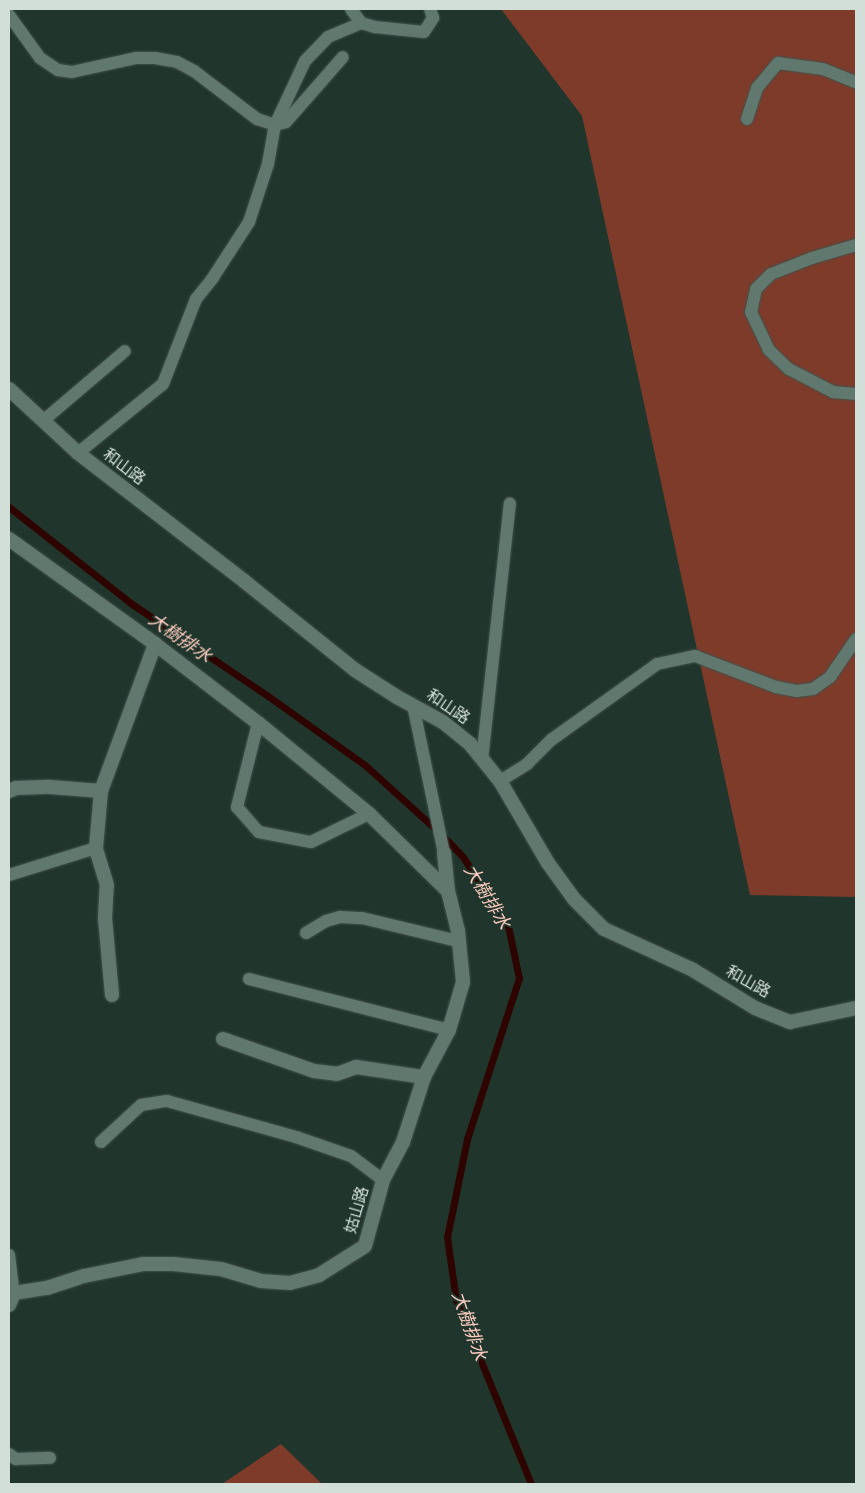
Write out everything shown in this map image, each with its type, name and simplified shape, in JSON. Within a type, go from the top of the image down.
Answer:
[{"type":"street","name":"和山路","points":[[9,389],[78,453],[244,581],[355,670],[443,722],[470,744],[500,780],[548,863],[574,899],[604,929],[693,970],[755,1008],[790,1022],[856,1008]]},
{"type":"street","points":[[11,545],[154,644],[258,723],[369,814],[448,891]]},
{"type":"street","points":[[112,995],[106,918],[107,885],[96,848],[101,791],[154,644]]},
{"type":"street","points":[[9,792],[16,788],[50,787],[101,791]]},
{"type":"street","name":"姑山路","points":[[12,1299],[84,1276],[144,1264],[173,1264],[221,1269],[261,1281],[290,1283],[319,1276],[365,1246],[383,1180],[403,1142],[424,1077],[449,1030],[463,982],[458,931],[448,891],[444,854]]},
{"type":"street","points":[[223,1039],[314,1071],[337,1074],[356,1067],[424,1077]]},
{"type":"lane","points":[[351,9],[361,23],[374,28],[424,32],[433,18],[430,9]]},
{"type":"lane","points":[[9,15],[40,58],[58,70],[72,72],[136,58],[155,58],[177,62],[194,71],[257,119],[275,125],[286,122],[343,57]]},
{"type":"lane","points":[[78,453],[163,384],[196,299],[212,279],[249,222],[268,164],[275,125],[305,61],[328,37],[361,23]]},
{"type":"lane","points":[[747,118],[757,88],[778,63],[824,69],[856,82]]},
{"type":"lane","points":[[856,245],[812,258],[771,274],[756,289],[751,312],[769,350],[789,369],[833,392],[856,394]]},
{"type":"lane","points":[[44,420],[125,351]]},
{"type":"lane","points":[[482,760],[510,504]]},
{"type":"lane","points":[[500,780],[527,764],[551,740],[657,664],[695,656],[776,687],[797,691],[813,689],[830,677],[856,639]]},
{"type":"lane","points":[[413,705],[444,854]]},
{"type":"lane","points":[[258,723],[236,807],[260,832],[312,842],[369,814]]},
{"type":"lane","points":[[9,875],[96,848]]},
{"type":"lane","points":[[306,932],[326,921],[340,917],[362,918],[458,941]]},
{"type":"lane","points":[[249,979],[449,1030]]},
{"type":"lane","points":[[101,1142],[141,1106],[167,1101],[296,1137],[351,1156],[383,1180]]},
{"type":"lane","points":[[9,1255],[12,1299]]},
{"type":"lane","points":[[9,1454],[16,1459],[50,1458]]},
{"type":"shaded area","points":[[501,9],[856,9],[856,897],[750,895],[582,116]]},
{"type":"shaded area","points":[[281,1444],[322,1484],[222,1484]]},
{"type":"waterway","name":"大樹排水","points":[[9,507],[132,604],[268,696],[366,766],[440,833],[463,857],[508,926],[519,978],[467,1139],[447,1237],[456,1300],[531,1484]]}]
